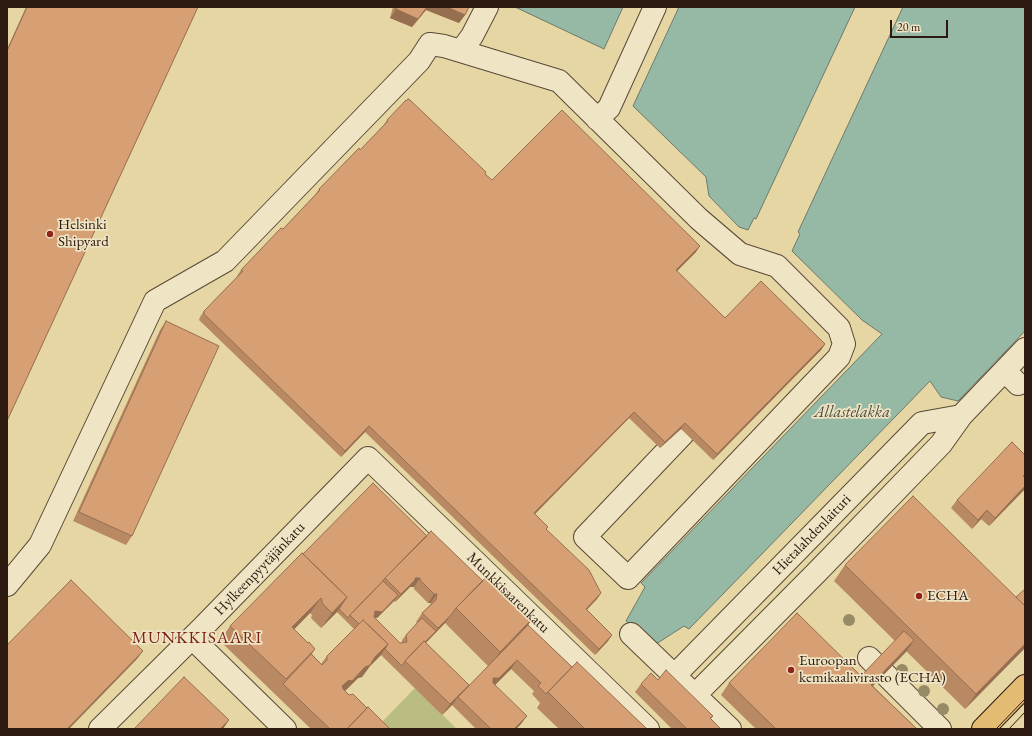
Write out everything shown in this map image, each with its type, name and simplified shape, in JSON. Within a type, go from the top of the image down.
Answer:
[{"type":"main road","points":[[983,729],[1025,686]]},
{"type":"street","points":[[462,51],[472,36],[487,7]]},
{"type":"street","points":[[597,119],[609,108],[655,7]]},
{"type":"street","points":[[7,585],[40,545],[155,301],[225,261],[419,61],[430,44],[462,51],[559,81],[699,219],[740,254],[777,266],[839,328],[844,344],[839,357],[628,578],[585,537],[683,434]]},
{"type":"street","name":"Hietalahdenlaituri","points":[[695,695],[788,602],[941,444],[961,416],[1011,377],[1025,349]]},
{"type":"street","name":"Hietalahdenlaituri","points":[[675,675],[922,423],[961,416]]},
{"type":"street","name":"Hylkeenpyytäjänkatu","points":[[100,729],[192,638],[368,458]]},
{"type":"street","name":"Munkkisaarenkatu","points":[[368,458],[648,729]]},
{"type":"street","points":[[797,551],[818,571]]},
{"type":"street","points":[[767,581],[788,602]]},
{"type":"street","points":[[632,634],[730,729]]},
{"type":"street","points":[[192,638],[286,729]]},
{"type":"street","points":[[868,658],[940,729]]},
{"type":"green space","points":[[415,688],[457,729],[385,729],[380,724]]},
{"type":"water","points":[[515,7],[623,7],[604,49]]},
{"type":"water","points":[[679,7],[855,7],[756,219],[754,218],[748,230],[739,227],[709,196],[706,177],[633,106]]},
{"type":"water","name":"Allastelakka","points":[[903,7],[1025,7],[1025,331],[958,401],[941,397],[930,381],[689,629],[684,626],[653,646],[626,621],[645,587],[641,583],[882,334],[862,320],[792,251],[800,234],[798,232]]},
{"type":"building","name":"Helsinki Shipyard","points":[[27,7],[198,7],[7,421],[7,51]]},
{"type":"building","points":[[396,7],[427,7],[418,19],[396,9]]},
{"type":"building","points":[[447,7],[469,7],[465,15]]},
{"type":"building","points":[[408,99],[486,172],[485,174],[492,180],[562,110],[700,246],[676,270],[725,318],[761,281],[825,344],[717,454],[685,423],[665,442],[634,412],[534,513],[548,527],[546,529],[589,570],[601,593],[586,609],[612,635],[599,649],[369,426],[345,451],[204,314],[204,311],[243,271],[241,270],[281,228],[283,229],[320,190],[319,189],[359,148],[360,150]]},
{"type":"building","points":[[166,321],[219,346],[132,536],[79,512]]},
{"type":"building","points":[[1012,442],[1025,455],[1025,474],[1023,476],[1025,477],[1025,486],[995,518],[987,510],[978,520],[957,500]]},
{"type":"building","points":[[373,483],[427,536],[348,618],[339,609],[347,597],[303,554]]},
{"type":"building","name":"ECHA","points":[[913,496],[1025,606],[1025,644],[976,694],[845,565]]},
{"type":"building","points":[[431,531],[483,581],[438,628],[422,613],[436,600],[437,594],[434,594],[420,580],[420,578],[415,578],[415,580],[401,594],[385,578]]},
{"type":"building","points":[[302,553],[347,597],[332,613],[322,603],[321,598],[292,627],[315,649],[286,679],[230,626]]},
{"type":"building","points":[[488,575],[532,619],[500,652],[456,608]]},
{"type":"building","points":[[71,580],[143,651],[67,729],[7,729],[7,645]]},
{"type":"building","points":[[383,581],[398,595],[382,612],[375,611],[374,617],[400,643],[407,642],[406,635],[422,618],[436,631],[425,642],[424,641],[402,666],[385,649],[388,644],[363,620],[359,624],[350,615]]},
{"type":"building","points":[[1025,589],[1025,606],[1016,597]]},
{"type":"building","name":"Euroopan kemikaalivirasto (ECHA)","points":[[797,613],[861,676],[904,631],[914,640],[871,685],[917,729],[776,729],[729,683]]},
{"type":"building","points":[[363,620],[388,644],[375,657],[370,665],[365,667],[352,681],[349,680],[342,686],[349,695],[353,694],[367,708],[347,729],[330,729],[283,684],[311,654],[322,665],[327,660],[327,656]]},
{"type":"building","points":[[528,625],[572,667],[546,694],[538,686],[541,683],[517,660],[499,678],[493,678],[493,683],[527,716],[514,729],[491,729],[458,697]]},
{"type":"building","points":[[424,641],[469,685],[450,704],[405,661]]},
{"type":"building","points":[[577,662],[647,729],[585,729],[548,692]]},
{"type":"building","points":[[666,670],[713,716],[710,718],[721,729],[687,729],[641,684],[651,673],[658,680]]},
{"type":"building","points":[[184,677],[229,720],[220,729],[134,729]]},
{"type":"building","points":[[368,707],[390,729],[347,729]]},
{"type":"tram line","points":[[996,729],[1025,699]]},
{"type":"tram line","points":[[1009,729],[1025,712]]},
{"type":"place","name":"Helsinki Shipyard","points":[[50,234]]},
{"type":"place","name":"ECHA","points":[[919,596]]},
{"type":"place","name":"Euroopan kemikaalivirasto (ECHA)","points":[[791,670]]},
{"type":"district","name":"MUNKKISAARI","points":[[197,638]]}]
